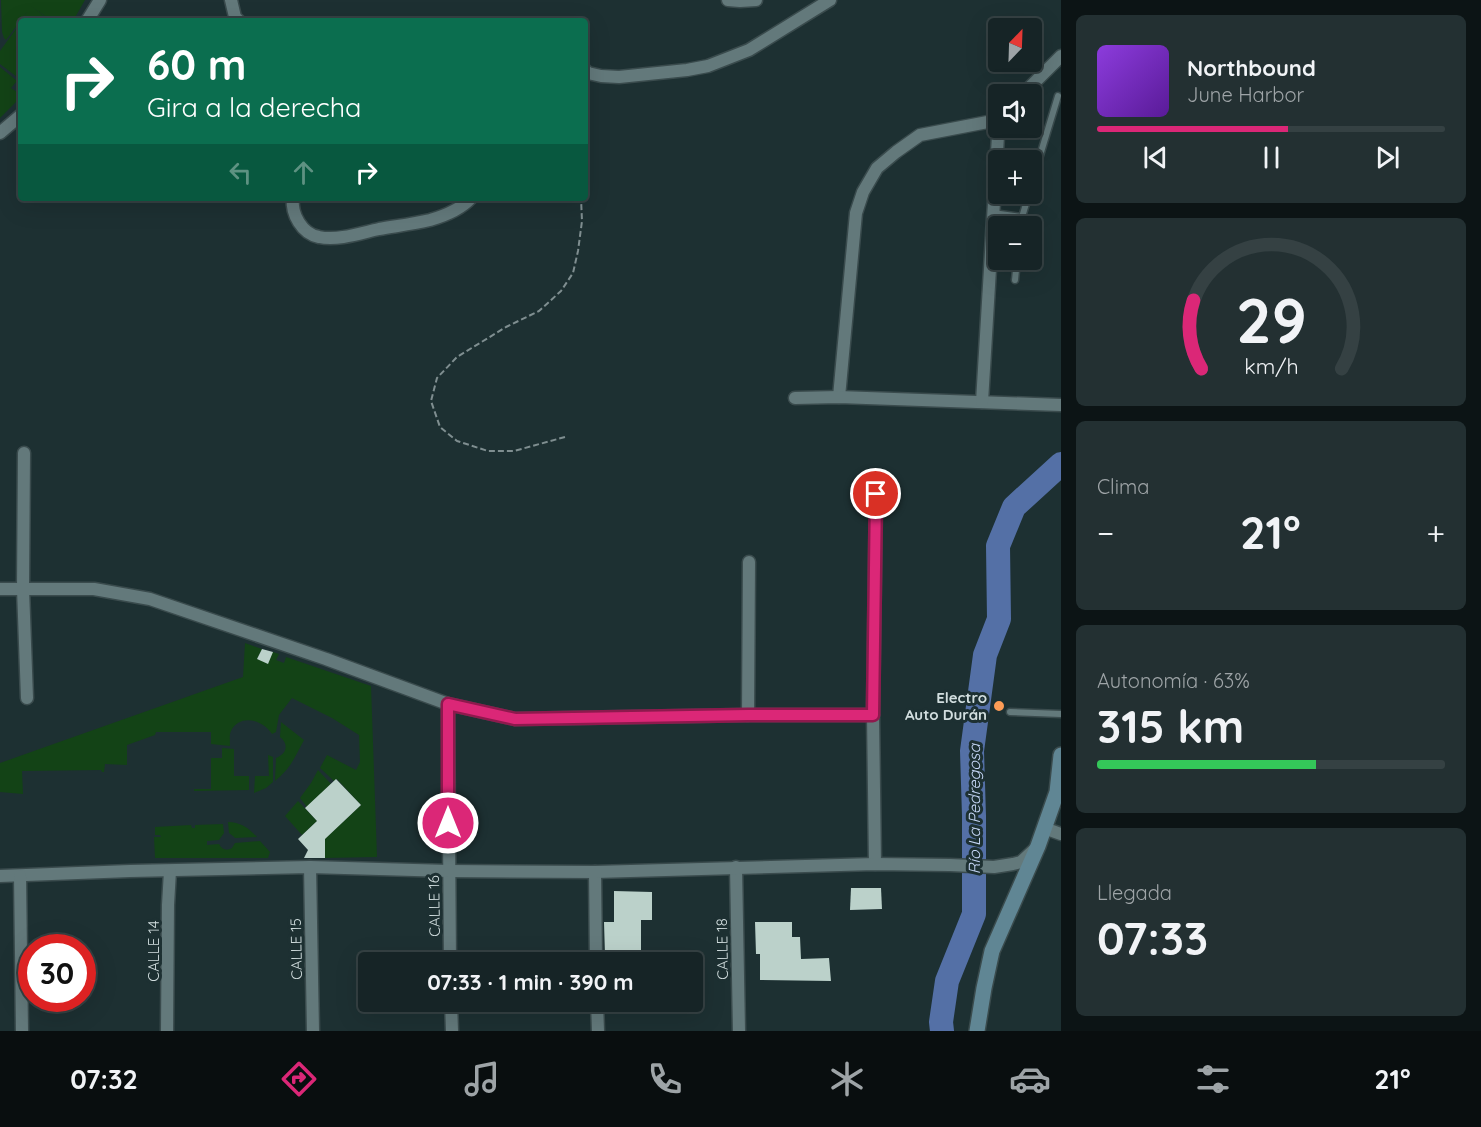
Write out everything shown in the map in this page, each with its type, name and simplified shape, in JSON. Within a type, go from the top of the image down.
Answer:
[{"type":"street","points":[[89,18],[100,0]]},
{"type":"street","points":[[231,0],[236,18]]},
{"type":"street","points":[[728,0],[756,0]]},
{"type":"street","points":[[588,73],[620,77],[708,66],[749,50],[831,0]]},
{"type":"street","points":[[1033,84],[1061,56]]},
{"type":"street","points":[[0,133],[18,118]]},
{"type":"street","points":[[840,397],[855,213],[863,192],[877,168],[920,135],[988,121]]},
{"type":"street","points":[[982,402],[997,138]]},
{"type":"street","points":[[293,201],[292,206],[300,225],[314,236],[331,238],[431,219],[454,211],[467,201]]},
{"type":"street","points":[[795,398],[840,397],[1061,405]]},
{"type":"street","points":[[24,453],[22,589],[27,698]]},
{"type":"street","points":[[875,864],[873,715],[876,494]]},
{"type":"street","points":[[748,715],[749,562]]},
{"type":"street","points":[[0,589],[94,589],[150,599],[326,659],[448,704],[515,719],[873,715]]},
{"type":"street","name":"CALLE 16","points":[[448,704],[450,952]]},
{"type":"street","points":[[977,1031],[992,951],[1038,846],[1057,792],[1061,755]]},
{"type":"street","points":[[1044,828],[1061,834]]},
{"type":"street","points":[[0,876],[310,867],[595,872],[875,864],[994,867],[1021,862],[1038,846]]},
{"type":"street","name":"CALLE 15","points":[[310,867],[312,1031]]},
{"type":"street","name":"CALLE 18","points":[[736,867],[739,1031]]},
{"type":"street","name":"CALLE 14","points":[[167,1031],[170,871]]},
{"type":"street","points":[[595,872],[596,952]]},
{"type":"street","points":[[20,876],[22,1031]]},
{"type":"street","points":[[451,1012],[452,1031]]},
{"type":"street","points":[[597,1012],[598,1031]]},
{"type":"lane","points":[[1042,150],[1058,96]]},
{"type":"lane","points":[[993,213],[1015,216]]},
{"type":"lane","points":[[1015,279],[1016,270]]},
{"type":"lane","points":[[1010,712],[1061,714]]},
{"type":"path","points":[[565,437],[514,451],[488,452],[457,441],[440,427],[431,401],[437,378],[457,357],[506,327],[539,311],[561,291],[573,273],[578,251],[582,221],[581,201]]},
{"type":"green space","points":[[1,0],[85,0],[75,18],[48,18],[31,6],[47,18],[23,18],[28,11],[23,18],[18,18],[18,24],[6,40],[2,32]]},
{"type":"green space","points":[[18,26],[18,78],[0,64],[0,51]]},
{"type":"green space","points":[[0,67],[17,81],[11,88],[17,92],[18,90],[18,100],[0,118]]},
{"type":"green space","points":[[245,643],[262,649],[257,659],[273,652],[279,654],[276,660],[284,663],[286,657],[371,686],[377,857],[325,858],[313,848],[361,805],[337,779],[334,781],[320,768],[327,755],[356,770],[360,762],[359,735],[332,718],[292,698],[279,715],[276,732],[272,734],[263,725],[252,720],[235,725],[231,731],[230,746],[211,744],[211,732],[156,732],[155,735],[127,745],[127,765],[105,764],[104,772],[101,770],[22,771],[23,794],[0,792],[0,763],[243,677]]},
{"type":"green space","points":[[281,722],[304,740],[289,767],[275,781],[276,758],[286,749],[280,737]]},
{"type":"green space","points":[[222,748],[234,749],[234,776],[249,776],[249,790],[194,791],[194,789],[211,789],[211,758],[222,758]]},
{"type":"green space","points":[[268,755],[273,757],[273,782],[254,793],[255,776],[269,776]]},
{"type":"green space","points":[[318,770],[331,784],[307,807],[300,798]]},
{"type":"green space","points":[[298,801],[317,821],[302,835],[285,816]]},
{"type":"green space","points":[[228,822],[244,826],[257,837],[235,838],[229,833]]},
{"type":"green space","points":[[223,824],[224,833],[219,840],[207,841],[207,845],[219,844],[226,850],[232,848],[235,843],[260,841],[270,852],[268,858],[155,858],[154,837],[161,837],[155,835],[155,827],[191,825],[195,828],[195,825]]},
{"type":"building","points":[[262,649],[273,652],[268,664],[257,659]]},
{"type":"building","points":[[336,779],[361,805],[325,839],[325,858],[304,858],[308,850],[298,839],[317,821],[305,808]]},
{"type":"building","points":[[851,888],[881,888],[882,909],[850,910]]},
{"type":"building","points":[[614,891],[652,892],[652,920],[641,920],[641,952],[605,952],[604,922],[614,922]]},
{"type":"building","points":[[755,922],[792,922],[792,937],[800,937],[801,959],[829,958],[831,981],[760,980],[760,954],[756,954]]},
{"type":"waterway","name":"Río La Pedregosa","points":[[942,1031],[941,1022],[947,981],[974,914],[972,751],[985,655],[999,619],[998,546],[1014,507],[1061,464]]},
{"type":"place","name":"Electro Auto Durán","points":[[999,706]]},
{"type":"route","points":[[448,823],[448,704],[515,719],[873,715],[876,494]]}]
